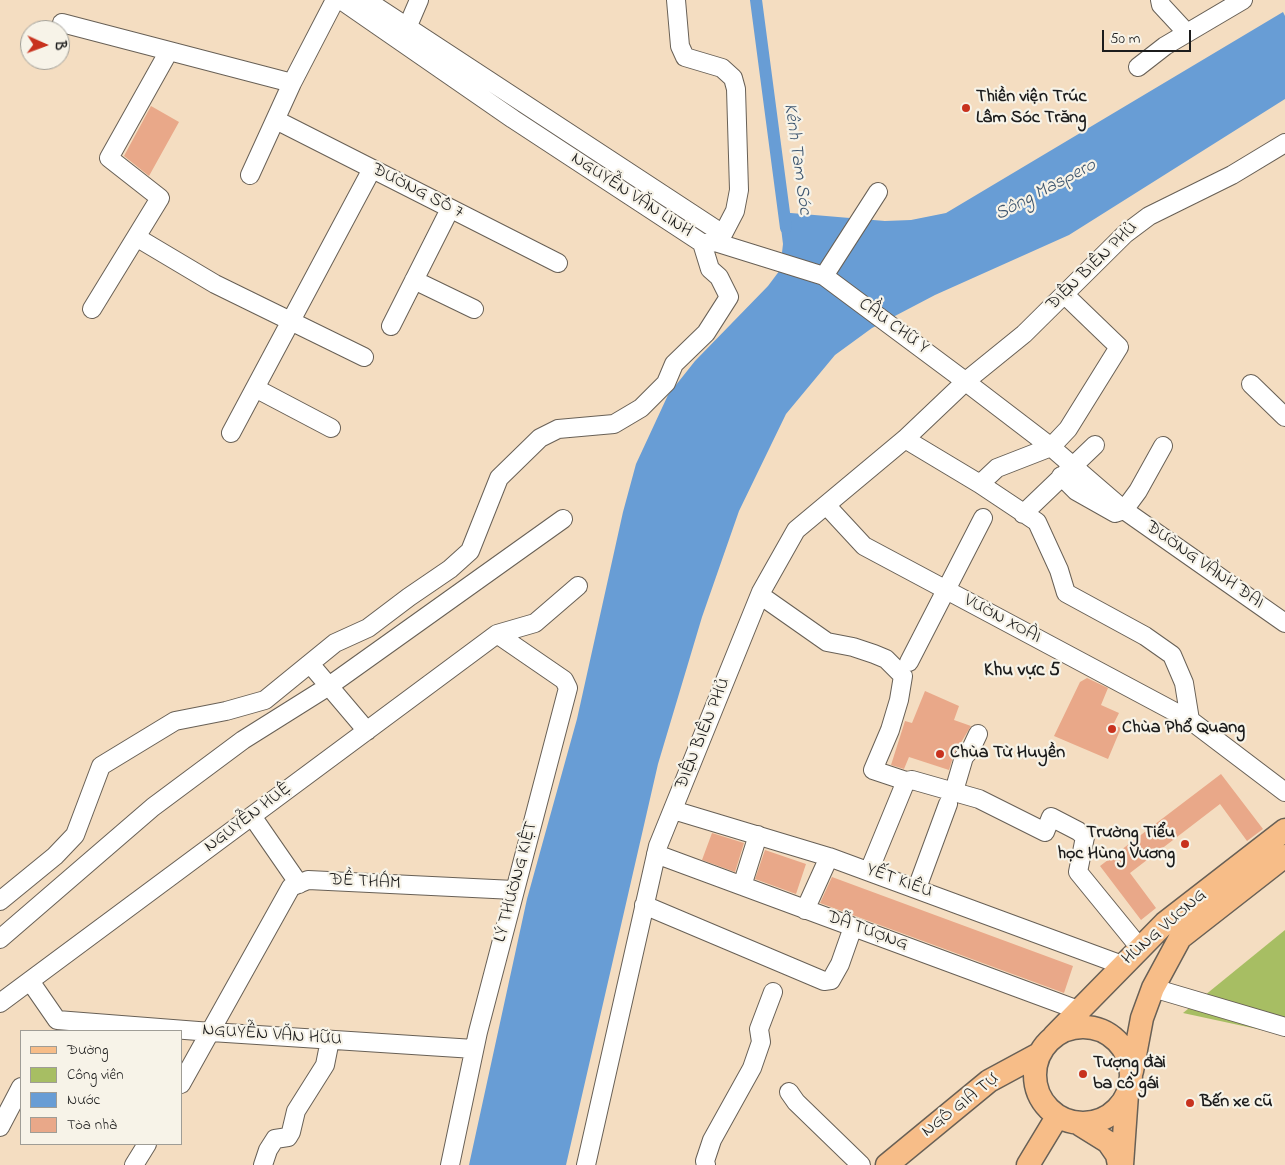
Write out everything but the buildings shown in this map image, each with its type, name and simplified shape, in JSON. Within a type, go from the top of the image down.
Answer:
[{"type":"main road","name":"HÙNG VƯƠNG","points":[[1129,1087],[1142,1018],[1173,931],[1285,830]]},
{"type":"main road","name":"HÙNG VƯƠNG","points":[[1054,1036],[1140,948],[1173,931],[1285,856]]},
{"type":"main road","points":[[1084,1026],[1106,1033],[1124,1049],[1130,1064],[1120,1165],[1108,1142],[1079,1124],[1057,1117],[1046,1108],[1038,1096],[1034,1082],[1034,1068],[1039,1054],[1054,1036],[1068,1029],[1084,1026]]},
{"type":"main road","name":"NGÔ GIA TỰ","points":[[887,1165],[989,1081],[1039,1054]]},
{"type":"main road","points":[[1079,1124],[1094,1123],[1108,1117],[1119,1107],[1129,1087]]},
{"type":"main road","points":[[1028,1165],[1057,1117]]},
{"type":"street","points":[[250,175],[292,83],[335,0]]},
{"type":"street","name":"NGUYỄN VĂN LINH","points":[[341,0],[518,111],[710,238]]},
{"type":"street","name":"NGUYỄN VĂN LINH","points":[[366,0],[408,28],[518,111]]},
{"type":"street","points":[[408,28],[419,0]]},
{"type":"street","points":[[0,901],[56,856],[76,835],[102,766],[176,721],[226,711],[265,700],[335,644],[368,628],[409,596],[450,569],[470,551],[499,478],[540,438],[558,429],[614,424],[641,408],[666,383],[674,364],[706,333],[729,297],[719,277],[710,269],[710,238],[722,234],[735,211],[739,190],[736,89],[733,78],[722,68],[685,57],[680,46],[676,0]]},
{"type":"street","points":[[1160,0],[1161,5],[1187,33]]},
{"type":"street","points":[[1138,67],[1157,51],[1243,0]]},
{"type":"street","points":[[70,24],[292,83]]},
{"type":"street","points":[[92,309],[160,198],[108,158],[169,51]]},
{"type":"street","name":"ĐƯỜNG SỐ 7","points":[[276,120],[558,263]]},
{"type":"street","name":"ĐIỆN BIÊN PHỦ","points":[[586,1165],[656,854],[760,595],[796,530],[905,439],[965,381],[1024,334],[1125,234],[1148,216],[1232,175],[1285,143]]},
{"type":"street","points":[[231,433],[372,169]]},
{"type":"street","points":[[824,276],[878,192]]},
{"type":"street","points":[[391,326],[450,208]]},
{"type":"street","points":[[136,237],[215,284],[364,357]]},
{"type":"street","name":"CẦU CHỮ Y","points":[[710,238],[824,276],[1051,448]]},
{"type":"street","points":[[414,280],[474,309]]},
{"type":"street","points":[[980,484],[997,468],[1051,448],[1068,429],[1119,347],[1064,294]]},
{"type":"street","points":[[1251,384],[1285,417]]},
{"type":"street","points":[[255,388],[332,428]]},
{"type":"street","points":[[905,439],[980,484],[1037,522],[1059,570],[1066,593],[1145,636],[1172,655],[1184,683],[1190,720]]},
{"type":"street","points":[[1024,514],[1095,444]]},
{"type":"street","points":[[1124,510],[1151,469],[1162,446]]},
{"type":"street","name":"ĐƯỜNG VÀNH ĐAI","points":[[1051,448],[1067,471],[1285,623]]},
{"type":"street","name":"VƯỜN XOÀI","points":[[826,505],[864,546],[1190,720],[1285,792]]},
{"type":"street","points":[[909,662],[983,518]]},
{"type":"street","points":[[0,939],[153,807],[243,740],[329,686],[563,520]]},
{"type":"street","points":[[497,634],[535,623],[578,586]]},
{"type":"street","points":[[760,595],[827,642],[853,647],[880,656],[886,659],[903,676],[900,700],[873,770],[906,781],[912,780],[951,797],[978,799],[1045,832],[1051,817],[1085,837],[1078,872],[1140,948]]},
{"type":"street","name":"NGUYỄN HUỆ","points":[[0,1003],[497,634]]},
{"type":"street","name":"LÝ THƯỜNG KIỆT","points":[[450,1165],[474,1049],[568,688],[564,680],[497,634]]},
{"type":"street","points":[[311,665],[367,730]]},
{"type":"street","points":[[917,888],[964,757],[978,734]]},
{"type":"street","points":[[869,871],[906,781]]},
{"type":"street","name":"YẾT KIÊU","points":[[673,810],[829,857],[1122,965]]},
{"type":"street","points":[[182,1082],[277,911],[291,888],[299,884],[252,816]]},
{"type":"street","points":[[742,886],[758,835]]},
{"type":"street","name":"DÃ TƯỢNG","points":[[656,854],[1078,1010]]},
{"type":"street","points":[[805,910],[829,857]]},
{"type":"street","name":"ĐỀ THÁM","points":[[299,884],[308,880],[514,890]]},
{"type":"street","points":[[644,906],[824,981],[831,980],[840,964],[853,927]]},
{"type":"street","name":"NGUYỄN VĂN HỮU","points":[[30,980],[54,1025],[166,1030]]},
{"type":"street","points":[[1153,988],[1285,1027]]},
{"type":"street","points":[[706,1165],[704,1161],[712,1140],[752,1068],[761,1042],[759,1029],[773,992]]},
{"type":"street","name":"NGUYỄN VĂN HỮU","points":[[182,1031],[474,1049]]},
{"type":"street","points":[[263,1165],[268,1150],[275,1139],[288,1137],[291,1132],[296,1111],[326,1065],[330,1040]]},
{"type":"street","points":[[0,1127],[20,1089]]},
{"type":"street","points":[[789,1092],[796,1102],[861,1165]]},
{"type":"street","points":[[134,1165],[145,1145]]},
{"type":"green space","points":[[1285,930],[1285,1035],[1183,1013]]},
{"type":"water","name":"Sông Maspero","points":[[1283,12],[1285,16],[1285,99],[1069,235],[935,295],[872,328],[835,355],[786,414],[739,511],[702,617],[658,764],[566,1165],[469,1165],[527,899],[577,719],[623,512],[636,464],[668,395],[695,361],[768,286],[780,270],[783,244],[779,212],[885,221],[911,220],[946,213]]},
{"type":"waterway","name":"Kênh Tam Sóc","points":[[756,0],[786,228]]},
{"type":"place","name":"Thiền viện Trúc Lâm Sóc Trăng","points":[[966,108]]},
{"type":"place","name":"Chùa Phổ Quang","points":[[1112,729]]},
{"type":"place","name":"Chùa Từ Huyền","points":[[940,754]]},
{"type":"place","name":"Trường Tiểu học Hùng Vương","points":[[1185,844]]},
{"type":"place","name":"Tượng đài ba cô gái","points":[[1083,1074]]},
{"type":"place","name":"Bến xe cũ","points":[[1190,1103]]},
{"type":"district","name":"Khu vực 5","points":[[1022,672]]}]
